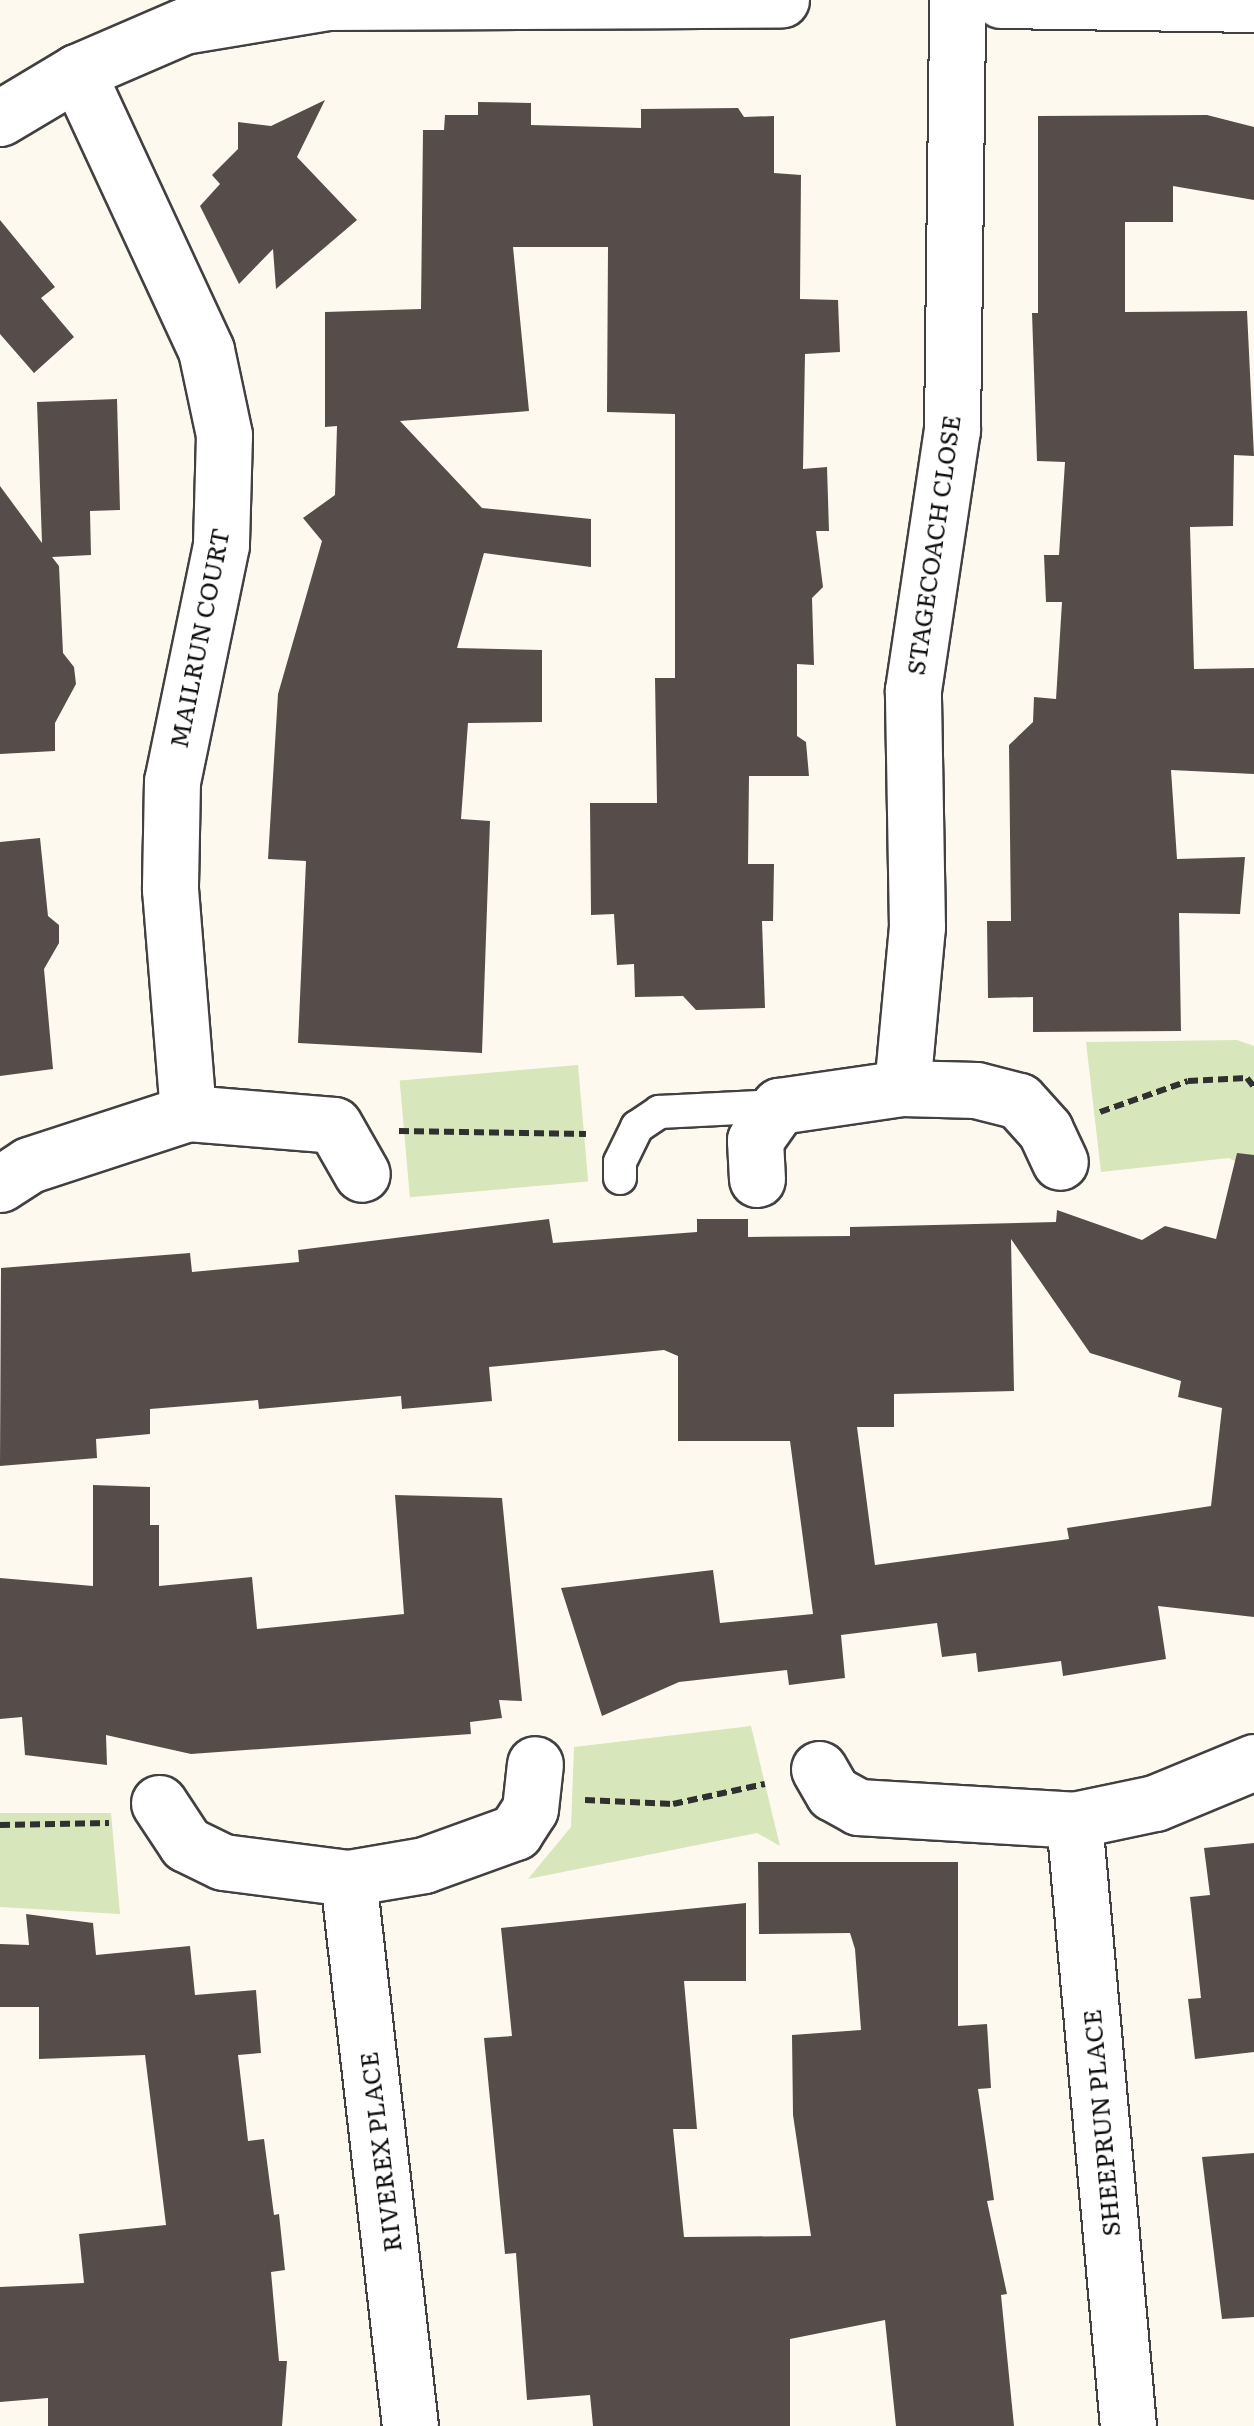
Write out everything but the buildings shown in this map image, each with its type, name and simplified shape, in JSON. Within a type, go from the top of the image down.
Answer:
[{"type":"street","points":[[0,118],[77,72],[184,26],[326,2],[780,0]]},
{"type":"street","name":"STAGECOACH CLOSE","points":[[902,1088],[917,927],[914,690],[952,430],[956,0]]},
{"type":"street","points":[[1001,0],[1254,4]]},
{"type":"street","name":"MAILRUN COURT","points":[[77,72],[206,350],[224,436],[221,545],[172,781],[170,889],[188,1113]]},
{"type":"street","points":[[758,1179],[755,1140],[778,1106],[902,1088],[976,1090],[1019,1101],[1052,1146]]},
{"type":"street","points":[[0,1184],[28,1166],[188,1113],[334,1125],[355,1157]]},
{"type":"street","points":[[819,1768],[833,1793],[858,1807],[1074,1820],[1155,1803],[1254,1762]]},
{"type":"street","points":[[162,1812],[186,1844],[223,1862],[348,1878],[424,1865],[514,1832],[535,1776]]},
{"type":"street","name":"SHEEPRUN PLACE","points":[[1074,1820],[1128,2426]]},
{"type":"street","name":"RIVEREX PLACE","points":[[348,1878],[410,2426]]},
{"type":"lane","points":[[620,1178],[632,1136],[659,1112],[778,1106]]},
{"type":"path","points":[[1052,1146],[1188,1081],[1247,1078],[1254,1087]]},
{"type":"path","points":[[355,1157],[411,1129],[632,1136]]},
{"type":"path","points":[[535,1776],[600,1804],[673,1804],[819,1768]]},
{"type":"path","points":[[0,1825],[76,1829],[162,1812]]},
{"type":"green space","points":[[1237,1040],[1254,1046],[1254,1171],[1229,1158],[1101,1172],[1086,1042]]},
{"type":"green space","points":[[578,1065],[588,1182],[410,1197],[400,1081]]},
{"type":"green space","points":[[751,1726],[780,1846],[757,1833],[528,1879],[571,1827],[574,1747]]},
{"type":"green space","points":[[0,1813],[111,1813],[120,1914],[0,1907]]}]
